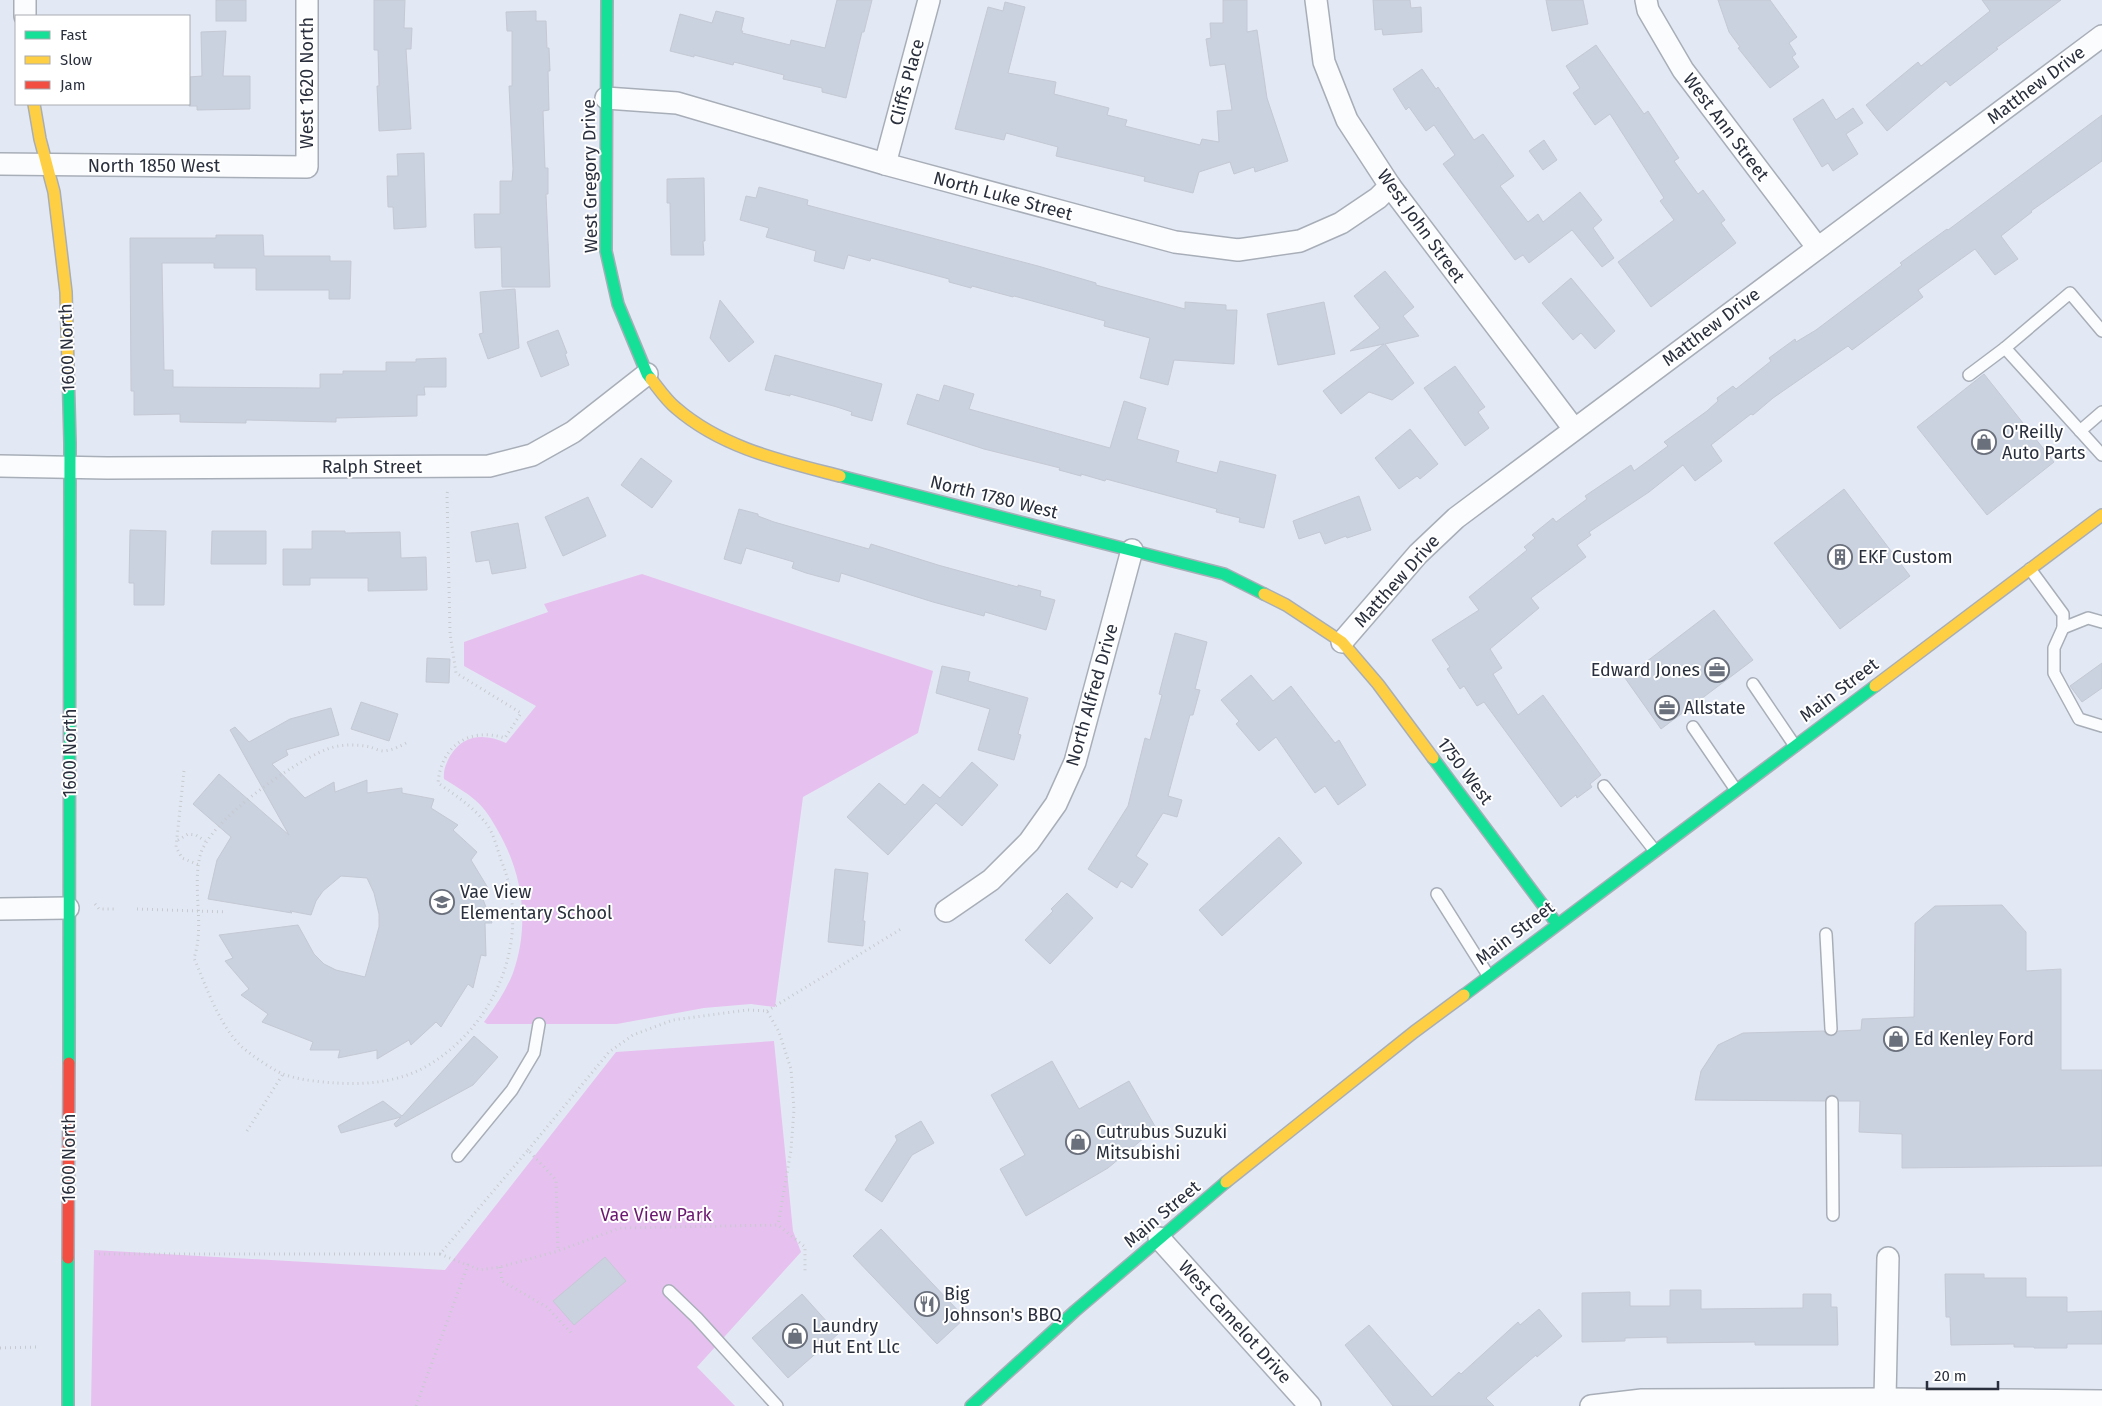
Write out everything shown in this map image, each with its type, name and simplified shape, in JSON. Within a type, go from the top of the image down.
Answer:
[{"type":"street","points":[[25,0],[25,15]]},
{"type":"street","name":"West 1620 North","points":[[307,0],[307,167]]},
{"type":"street","name":"West Gregory Drive","points":[[606,0],[606,251],[618,304],[647,374]]},
{"type":"street","name":"Cliffs Place","points":[[885,164],[929,0]]},
{"type":"street","name":"West John Street","points":[[1316,0],[1324,62],[1347,120],[1390,186],[1574,429]]},
{"type":"street","name":"West Ann Street","points":[[1646,0],[1648,10],[1683,70],[1817,247]]},
{"type":"street","name":"Matthew Drive","points":[[1342,642],[1418,554],[1456,518],[2102,36]]},
{"type":"street","name":"North Luke Street","points":[[606,98],[676,103],[885,164],[1176,242],[1238,250],[1300,241],[1341,223],[1378,198],[1390,186]]},
{"type":"street","name":"1600 North","points":[[34,105],[54,192],[66,292],[70,466],[68,908],[70,1194],[68,1406]]},
{"type":"street","name":"North 1850 West","points":[[0,164],[307,167]]},
{"type":"street","name":"Ralph Street","points":[[0,466],[488,466],[532,454],[573,432],[647,374]]},
{"type":"street","name":"North 1780 West","points":[[647,374],[675,408],[716,436],[763,456],[1224,574],[1286,604],[1342,642]]},
{"type":"street","name":"Main Street","points":[[971,1406],[1004,1374],[1159,1238],[1345,1086],[1488,975],[2102,516]]},
{"type":"street","name":"North Alfred Drive","points":[[946,911],[991,880],[1029,842],[1056,804],[1075,762],[1132,550]]},
{"type":"street","name":"1750 West","points":[[1342,642],[1378,684],[1557,924]]},
{"type":"street","points":[[0,909],[68,908]]},
{"type":"street","name":"West Camelot Drive","points":[[1159,1238],[1310,1406]]},
{"type":"street","points":[[1885,1399],[1888,1258]]},
{"type":"street","points":[[1591,1406],[1642,1400],[1885,1399],[2098,1403]]},
{"type":"lane","points":[[1969,375],[2005,348],[2070,292],[2102,331]]},
{"type":"lane","points":[[2005,348],[2102,455]]},
{"type":"lane","points":[[2080,431],[2102,412]]},
{"type":"lane","points":[[2030,569],[2063,614],[2064,628],[2054,648],[2054,673],[2079,719],[2102,726]]},
{"type":"lane","points":[[2064,628],[2088,618],[2102,622]]},
{"type":"lane","points":[[1753,684],[1795,746]]},
{"type":"lane","points":[[1693,727],[1736,790]]},
{"type":"lane","points":[[1604,786],[1655,850]]},
{"type":"lane","points":[[1437,894],[1488,975]]},
{"type":"lane","points":[[1826,934],[1831,1029]]},
{"type":"lane","points":[[458,1156],[512,1090],[534,1054],[539,1024]]},
{"type":"lane","points":[[1832,1102],[1833,1215]]},
{"type":"lane","points":[[669,1291],[697,1318],[776,1406]]},
{"type":"path","points":[[406,743],[383,751],[369,747],[346,745],[326,749],[291,766],[266,784],[227,818],[205,841],[199,865],[198,944],[194,958],[219,1015],[242,1046],[283,1074],[317,1082],[358,1085],[385,1082],[425,1067],[449,1051],[478,1019],[499,987],[510,953],[513,913],[509,878],[486,823],[462,799],[438,783],[439,772],[445,758],[456,744],[471,736],[494,735],[506,738],[521,713],[456,673],[450,633],[447,494],[450,482]]},
{"type":"path","points":[[184,771],[176,847],[178,854],[182,858],[199,865]]},
{"type":"path","points":[[178,840],[188,834],[196,835],[205,841]]},
{"type":"path","points":[[90,898],[99,909],[114,909]]},
{"type":"path","points":[[136,909],[227,912]]},
{"type":"path","points":[[440,1254],[609,1052],[633,1035],[673,1020],[747,1010],[767,1011],[901,928]]},
{"type":"path","points":[[767,1011],[779,1032],[792,1069],[794,1109],[792,1150],[778,1225]]},
{"type":"path","points":[[247,1131],[283,1074]]},
{"type":"path","points":[[528,1150],[556,1180],[558,1251]]},
{"type":"path","points":[[99,1254],[440,1254],[480,1270],[500,1268],[558,1251],[620,1228],[778,1225],[805,1248],[804,1271]]},
{"type":"path","points":[[416,1406],[468,1265]]},
{"type":"path","points":[[500,1268],[502,1281],[547,1307],[573,1335]]},
{"type":"path","points":[[0,1348],[39,1347]]},
{"type":"green space","points":[[642,574],[933,671],[918,733],[803,797],[775,1007],[751,1004],[704,1008],[617,1024],[487,1024],[484,1022],[507,986],[518,955],[522,918],[518,882],[507,847],[488,814],[472,797],[444,779],[444,773],[450,756],[461,743],[482,737],[506,743],[536,706],[464,666],[464,642],[548,612],[544,604]]},
{"type":"green space","name":"Vae View Park","points":[[774,1041],[793,1231],[801,1252],[697,1367],[735,1406],[91,1406],[94,1250],[445,1270],[616,1052]]},
{"type":"building","points":[[216,0],[246,0],[246,21],[216,21]]},
{"type":"building","points":[[374,0],[405,0],[404,28],[412,28],[411,49],[406,49],[411,129],[379,131],[378,50],[374,50]]},
{"type":"building","points":[[837,0],[872,0],[846,98],[822,92],[822,88],[783,79],[784,75],[734,62],[733,65],[670,51],[680,14],[712,23],[716,11],[744,18],[742,33],[790,45],[791,40],[825,48]]},
{"type":"building","points":[[1223,0],[1247,0],[1247,32],[1257,30],[1267,98],[1288,161],[1255,172],[1254,167],[1234,174],[1230,162],[1199,172],[1193,193],[1144,181],[1145,177],[1056,156],[1058,147],[1006,133],[1004,140],[955,129],[988,7],[1003,11],[1005,2],[1025,7],[1008,73],[1056,82],[1054,94],[1109,108],[1107,115],[1127,120],[1125,126],[1200,145],[1202,139],[1219,142],[1217,111],[1232,110],[1225,64],[1210,66],[1206,39],[1211,38],[1210,23],[1223,23]]},
{"type":"building","points":[[1373,0],[1410,0],[1411,8],[1421,7],[1422,32],[1383,35],[1382,29],[1375,30]]},
{"type":"building","points":[[1546,0],[1583,0],[1588,24],[1552,31]]},
{"type":"building","points":[[1718,0],[1770,0],[1797,37],[1789,43],[1796,54],[1792,57],[1799,67],[1770,88],[1738,48],[1740,47],[1729,32]]},
{"type":"building","points":[[1982,0],[2061,0],[1996,48],[1998,49],[1950,86],[1946,81],[1887,131],[1866,105],[1918,62],[1921,66],[1990,11]]},
{"type":"building","points":[[536,11],[536,21],[546,21],[547,48],[549,48],[549,110],[543,111],[545,168],[548,168],[548,194],[546,194],[550,287],[502,287],[501,247],[475,248],[474,214],[500,214],[500,181],[512,181],[509,86],[512,86],[512,31],[507,31],[506,12]]},
{"type":"building","points":[[226,31],[223,76],[250,76],[250,109],[197,110],[197,106],[189,106],[190,77],[202,76],[201,32]]},
{"type":"building","points":[[1596,45],[1644,114],[1648,111],[1679,158],[1674,161],[1698,194],[1703,190],[1725,220],[1721,223],[1736,243],[1651,307],[1618,262],[1674,220],[1660,201],[1664,198],[1610,114],[1595,125],[1573,93],[1580,88],[1566,66]]},
{"type":"building","points":[[1422,69],[1436,89],[1438,87],[1474,140],[1483,134],[1514,176],[1500,186],[1528,222],[1538,214],[1543,222],[1580,192],[1602,220],[1593,228],[1614,258],[1602,267],[1572,230],[1529,263],[1523,255],[1515,260],[1443,164],[1455,155],[1434,125],[1426,131],[1409,107],[1406,110],[1393,89]]},
{"type":"building","points":[[1823,99],[1836,120],[1853,108],[1863,123],[1846,134],[1858,154],[1833,171],[1828,163],[1822,167],[1793,119]]},
{"type":"building","points":[[2102,115],[2102,161],[2031,211],[2001,236],[2018,259],[1995,275],[1975,249],[1918,290],[1923,297],[1852,350],[1848,346],[1773,398],[1711,445],[1722,461],[1695,481],[1683,465],[1649,492],[1589,532],[1591,535],[1577,545],[1586,557],[1531,598],[1539,608],[1490,649],[1502,668],[1493,674],[1518,715],[1543,695],[1601,775],[1590,784],[1592,787],[1577,798],[1576,795],[1561,807],[1484,702],[1477,706],[1464,686],[1460,689],[1447,669],[1450,667],[1432,640],[1479,610],[1469,597],[1527,550],[1524,547],[1535,538],[1532,535],[1553,518],[1556,522],[1587,499],[1585,496],[1631,465],[1634,471],[1668,446],[1664,442],[1707,411],[1718,401],[1717,398],[1733,386],[1736,389],[1771,361],[1769,358],[1795,339],[1796,342],[1816,330],[1902,265],[1900,263],[1948,230]]},
{"type":"building","points":[[1544,140],[1557,160],[1543,170],[1529,151]]},
{"type":"building","points":[[424,153],[426,227],[394,229],[393,207],[388,207],[387,176],[398,176],[397,154]]},
{"type":"building","points":[[704,178],[704,255],[671,255],[670,203],[667,203],[667,179]]},
{"type":"building","points":[[759,187],[808,200],[807,205],[1038,266],[1096,283],[1096,285],[1185,309],[1185,302],[1226,305],[1226,310],[1237,310],[1234,364],[1174,360],[1168,385],[1140,378],[1150,338],[1104,326],[1105,321],[1014,296],[972,286],[971,288],[949,282],[949,279],[871,258],[870,261],[848,255],[844,269],[814,261],[816,251],[766,237],[769,228],[740,220],[746,196],[756,198]]},
{"type":"building","points":[[216,235],[263,235],[264,256],[330,256],[330,261],[351,261],[350,299],[329,299],[329,290],[256,290],[256,268],[214,268],[214,263],[162,263],[164,370],[173,370],[173,387],[320,388],[320,374],[343,374],[343,371],[386,371],[386,362],[416,362],[416,359],[446,358],[446,387],[424,387],[425,395],[417,395],[417,416],[336,418],[336,422],[246,420],[246,423],[180,422],[180,414],[134,415],[134,391],[131,391],[130,238],[216,238]]},
{"type":"building","points":[[1385,271],[1414,307],[1403,316],[1419,336],[1385,344],[1414,383],[1392,400],[1369,392],[1341,414],[1323,391],[1384,344],[1350,351],[1380,328],[1354,296]]},
{"type":"building","points":[[1571,278],[1615,331],[1595,349],[1581,333],[1573,340],[1542,303]]},
{"type":"building","points":[[515,289],[519,348],[488,359],[479,334],[483,333],[480,292]]},
{"type":"building","points":[[720,300],[754,342],[729,362],[710,338]]},
{"type":"building","points":[[1324,302],[1335,354],[1278,365],[1267,314]]},
{"type":"building","points":[[558,330],[567,353],[565,354],[569,365],[541,377],[527,342]]},
{"type":"building","points":[[775,355],[882,384],[872,421],[851,415],[852,412],[837,407],[790,394],[790,396],[765,390]]},
{"type":"building","points":[[1455,366],[1485,407],[1478,412],[1489,428],[1465,446],[1424,388]]},
{"type":"building","name":"O'Reilly Auto Parts","points":[[1984,374],[2054,462],[1987,515],[1917,427]]},
{"type":"building","points":[[944,385],[974,394],[969,409],[1110,448],[1124,401],[1146,408],[1137,439],[1179,451],[1176,462],[1217,473],[1220,461],[1276,475],[1264,528],[1239,522],[1240,518],[1216,512],[1217,509],[1106,479],[1105,481],[1059,470],[1060,468],[984,449],[907,424],[917,394],[939,401]]},
{"type":"building","points":[[1410,429],[1438,464],[1420,479],[1417,476],[1399,489],[1375,458]]},
{"type":"building","points":[[641,458],[672,481],[652,508],[621,485]]},
{"type":"building","name":"EKF Custom","points":[[1844,489],[1910,576],[1840,629],[1774,543]]},
{"type":"building","points":[[1359,496],[1371,530],[1347,538],[1346,536],[1325,544],[1320,532],[1299,539],[1293,521]]},
{"type":"building","points":[[588,497],[606,536],[563,556],[545,517]]},
{"type":"building","points":[[739,509],[758,514],[758,516],[774,522],[869,549],[871,544],[938,565],[1018,587],[1018,585],[1041,591],[1040,596],[1055,600],[1046,630],[985,612],[984,616],[933,602],[841,573],[839,582],[806,573],[792,568],[794,562],[746,548],[741,564],[724,559]]},
{"type":"building","points":[[518,523],[526,568],[492,574],[489,560],[476,562],[471,532]]},
{"type":"building","points":[[130,530],[166,531],[164,605],[134,605],[134,583],[129,583]]},
{"type":"building","points":[[212,531],[266,531],[266,564],[211,564]]},
{"type":"building","points":[[312,531],[345,531],[345,533],[400,532],[401,558],[426,557],[427,590],[368,591],[368,578],[310,578],[310,585],[283,585],[283,549],[312,549]]},
{"type":"building","points":[[1714,610],[1753,660],[1661,729],[1625,678]]},
{"type":"building","points":[[1175,633],[1207,642],[1195,689],[1200,690],[1193,715],[1190,715],[1168,796],[1182,800],[1177,817],[1163,813],[1136,856],[1148,864],[1132,888],[1121,881],[1117,888],[1088,869],[1128,806],[1145,738],[1150,740],[1162,695],[1159,694]]},
{"type":"building","points":[[427,658],[450,659],[449,683],[426,682]]},
{"type":"building","points":[[2102,663],[2102,688],[2082,702],[2070,686]]},
{"type":"building","points":[[942,666],[970,672],[968,681],[1028,698],[1018,734],[1021,735],[1014,760],[978,750],[990,709],[936,693]]},
{"type":"building","points":[[1251,675],[1273,701],[1291,686],[1335,743],[1339,740],[1366,785],[1338,805],[1325,786],[1315,793],[1276,737],[1259,751],[1236,724],[1239,721],[1221,700]]},
{"type":"building","points":[[361,702],[398,714],[389,741],[351,729]]},
{"type":"building","name":"Vae View Elementary School","points":[[331,708],[339,735],[286,750],[288,755],[272,764],[305,798],[334,782],[335,792],[367,780],[367,793],[402,788],[402,793],[434,799],[431,808],[458,825],[453,830],[477,852],[471,860],[488,888],[481,894],[492,923],[485,923],[486,956],[481,955],[473,988],[468,984],[441,1027],[436,1022],[411,1045],[409,1040],[377,1059],[377,1050],[338,1058],[340,1050],[310,1050],[313,1042],[262,1022],[268,1014],[241,995],[249,989],[225,961],[233,958],[219,935],[298,925],[314,954],[324,964],[336,970],[365,977],[379,927],[379,914],[374,893],[367,878],[341,876],[323,891],[316,901],[311,915],[208,899],[217,860],[231,837],[193,804],[219,774],[289,835],[230,730],[235,727],[249,742],[290,719]]},
{"type":"building","points":[[972,762],[998,785],[962,826],[936,803],[888,855],[847,817],[879,783],[905,805],[923,784],[940,798]]},
{"type":"building","points":[[1279,837],[1302,863],[1222,936],[1199,910]]},
{"type":"building","points":[[835,869],[868,873],[863,921],[865,921],[863,946],[828,942]]},
{"type":"building","points":[[1067,893],[1093,918],[1050,964],[1025,940],[1053,911],[1051,909]]},
{"type":"building","name":"Ed Kenley Ford","points":[[2002,905],[2026,932],[2026,971],[2061,969],[2061,1070],[2102,1070],[2102,1166],[1902,1168],[1902,1134],[1859,1132],[1860,1101],[1839,1101],[1836,1096],[1832,1095],[1828,1096],[1825,1101],[1695,1100],[1701,1071],[1718,1045],[1743,1033],[1824,1031],[1827,1035],[1832,1036],[1838,1031],[1861,1030],[1862,1019],[1914,1017],[1915,923],[1935,906]]},
{"type":"building","points":[[474,1036],[498,1057],[473,1085],[396,1127],[394,1124],[401,1117],[341,1133],[338,1126],[383,1101],[402,1116]]},
{"type":"building","name":"Cutrubus Suzuki Mitsubishi","points":[[1052,1061],[1079,1109],[1129,1081],[1156,1128],[1108,1168],[1026,1216],[1000,1169],[1025,1155],[991,1095]]},
{"type":"building","points":[[921,1121],[934,1143],[912,1155],[882,1202],[865,1190],[897,1140],[895,1136]]},
{"type":"building","points":[[881,1229],[965,1318],[937,1344],[853,1256]]},
{"type":"building","points":[[605,1257],[626,1281],[574,1325],[553,1301]]},
{"type":"building","points":[[1945,1274],[1984,1274],[1984,1278],[2026,1278],[2026,1297],[2067,1297],[2067,1312],[2102,1311],[2102,1344],[2067,1344],[2067,1348],[2014,1347],[2014,1344],[1951,1345],[1950,1317],[1946,1317]]},
{"type":"building","points":[[1670,1290],[1701,1290],[1701,1309],[1803,1308],[1803,1294],[1831,1294],[1831,1307],[1837,1307],[1838,1345],[1755,1345],[1755,1342],[1667,1343],[1667,1337],[1625,1338],[1625,1341],[1582,1342],[1582,1293],[1630,1292],[1630,1306],[1670,1306]]},
{"type":"building","name":"Laundry Hut Ent Llc","points":[[802,1294],[838,1334],[788,1378],[752,1338]]},
{"type":"building","points":[[1539,1309],[1562,1336],[1537,1357],[1536,1355],[1486,1398],[1494,1406],[1393,1406],[1345,1345],[1369,1325],[1432,1397],[1459,1372],[1461,1374],[1518,1322],[1520,1325]]},
{"type":"traffic: fast","points":[[607,0],[606,251],[618,304],[647,374],[651,379]]},
{"type":"traffic: fast","points":[[68,367],[70,443],[69,1063]]},
{"type":"traffic: fast","points":[[840,476],[1224,574],[1264,594]]},
{"type":"traffic: fast","points":[[1464,995],[1875,686]]},
{"type":"traffic: fast","points":[[1433,758],[1557,924]]},
{"type":"traffic: fast","points":[[971,1406],[1075,1311],[1226,1182]]},
{"type":"traffic: fast","points":[[68,1258],[68,1406]]},
{"type":"traffic: slow","points":[[34,105],[40,139],[54,192],[66,292],[68,367]]},
{"type":"traffic: slow","points":[[651,379],[672,405],[694,422],[713,433],[754,451],[796,465],[840,476]]},
{"type":"traffic: slow","points":[[1875,686],[2102,515]]},
{"type":"traffic: slow","points":[[1264,594],[1286,605],[1342,642],[1378,684],[1433,758]]},
{"type":"traffic: slow","points":[[1226,1182],[1414,1032],[1464,995]]},
{"type":"traffic: jam","points":[[68,1258],[69,1063]]},
{"type":"place","name":"O'Reilly Auto Parts","points":[[1984,442]]},
{"type":"place","name":"EKF Custom","points":[[1840,557]]},
{"type":"place","name":"Edward Jones","points":[[1717,670]]},
{"type":"place","name":"Allstate","points":[[1667,708]]},
{"type":"place","name":"Vae View Elementary School","points":[[442,902]]},
{"type":"place","name":"Ed Kenley Ford","points":[[1896,1039]]},
{"type":"place","name":"Cutrubus Suzuki Mitsubishi","points":[[1078,1142]]},
{"type":"place","name":"Big Johnson's BBQ","points":[[927,1304]]},
{"type":"place","name":"Laundry Hut Ent Llc","points":[[795,1336]]}]
